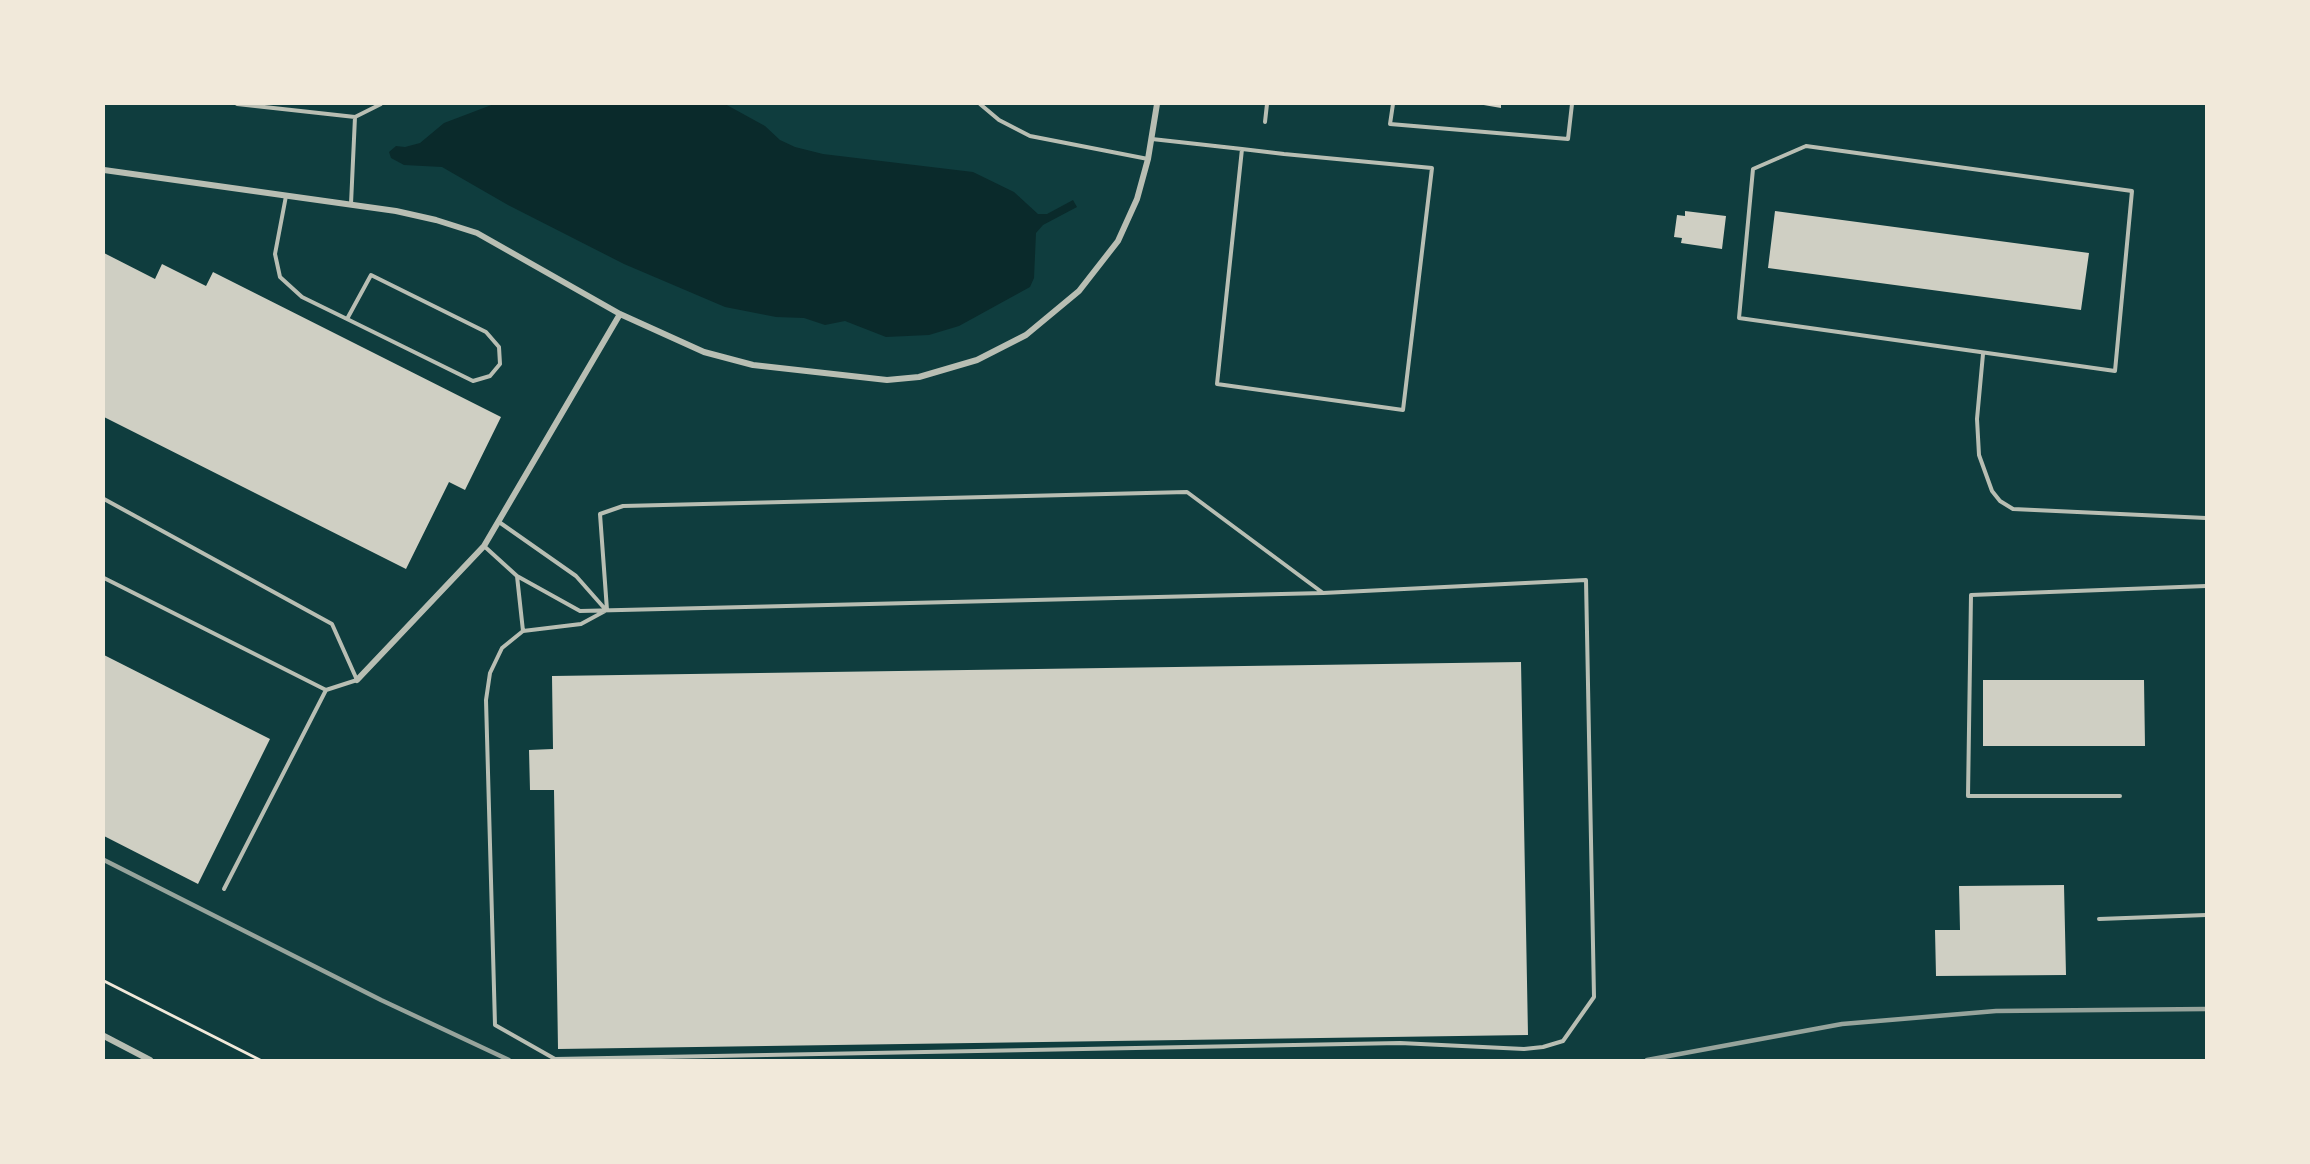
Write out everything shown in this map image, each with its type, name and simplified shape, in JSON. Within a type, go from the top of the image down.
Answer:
[{"type":"street","points":[[104,170],[351,204],[436,220],[477,233],[620,314],[704,352],[753,365],[857,378],[919,377],[977,360],[1026,335],[1078,291],[1119,241],[1137,199],[1148,159],[1157,104]]},
{"type":"street","points":[[357,681],[484,546],[620,314]]},
{"type":"street","points":[[104,1036],[150,1060]]},
{"type":"lane","points":[[237,104],[355,117],[381,104]]},
{"type":"lane","points":[[980,104],[999,120],[1030,136],[1148,159]]},
{"type":"lane","points":[[1265,122],[1267,104]]},
{"type":"lane","points":[[1393,104],[1390,124],[1568,139],[1572,104]]},
{"type":"lane","points":[[351,204],[355,117]]},
{"type":"lane","points":[[1151,139],[1432,168],[1403,410],[1217,384],[1242,149]]},
{"type":"lane","points":[[1806,146],[2132,191],[2115,371],[1983,354],[1739,318],[1753,169],[1806,146]]},
{"type":"lane","points":[[287,196],[275,254],[280,277],[303,297],[347,319],[473,381],[490,376],[500,364],[499,347],[486,332],[371,274],[347,319]]},
{"type":"lane","points":[[1983,354],[1977,437],[1984,472],[1992,491],[2000,501],[2013,509],[2206,518]]},
{"type":"lane","points":[[607,610],[600,514],[623,506],[1187,492],[1323,593]]},
{"type":"lane","points":[[104,499],[332,624],[357,681],[326,690],[104,578]]},
{"type":"lane","points":[[498,522],[576,576],[607,610]]},
{"type":"lane","points":[[484,546],[517,576],[580,611],[607,610],[1323,593],[1586,580],[1594,997],[1563,1041],[1543,1047],[1524,1049],[1400,1043],[555,1059],[495,1025],[486,700],[490,674],[502,648],[523,631],[581,624],[607,610]]},
{"type":"lane","points":[[517,576],[523,631]]},
{"type":"lane","points":[[2120,796],[1968,796],[1971,595],[2206,586]]},
{"type":"lane","points":[[224,889],[326,690]]},
{"type":"lane","points":[[2099,919],[2206,915]]},
{"type":"path","points":[[104,981],[260,1060]]},
{"type":"water","points":[[494,104],[725,104],[765,126],[780,140],[795,147],[823,154],[973,172],[1014,192],[1038,214],[1047,214],[1073,200],[1077,207],[1043,225],[1036,233],[1034,278],[1030,287],[959,326],[929,335],[886,337],[845,321],[825,325],[804,318],[776,317],[725,307],[624,264],[508,205],[442,167],[404,165],[391,158],[389,152],[396,146],[405,147],[420,143],[444,123]]},
{"type":"building","points":[[1478,104],[1501,104],[1501,108]]},
{"type":"building","points":[[1685,211],[1726,216],[1722,249],[1681,243],[1682,238],[1674,237],[1677,215],[1685,216]]},
{"type":"building","points":[[1775,211],[2089,253],[2081,310],[1768,268]]},
{"type":"building","points":[[104,253],[155,279],[162,264],[206,286],[213,272],[501,417],[465,490],[449,482],[406,569],[104,417]]},
{"type":"building","points":[[104,655],[270,739],[198,884],[104,836]]},
{"type":"building","points":[[1521,662],[1528,1035],[558,1049],[554,790],[530,790],[529,750],[553,749],[552,676]]},
{"type":"building","points":[[1983,680],[2144,680],[2145,746],[1983,746]]},
{"type":"building","points":[[2064,885],[2066,975],[1936,976],[1935,930],[1960,930],[1959,886]]},
{"type":"railway","points":[[104,860],[381,1000],[509,1060]]},
{"type":"railway","points":[[1647,1060],[1842,1024],[1996,1011],[2206,1009]]}]
